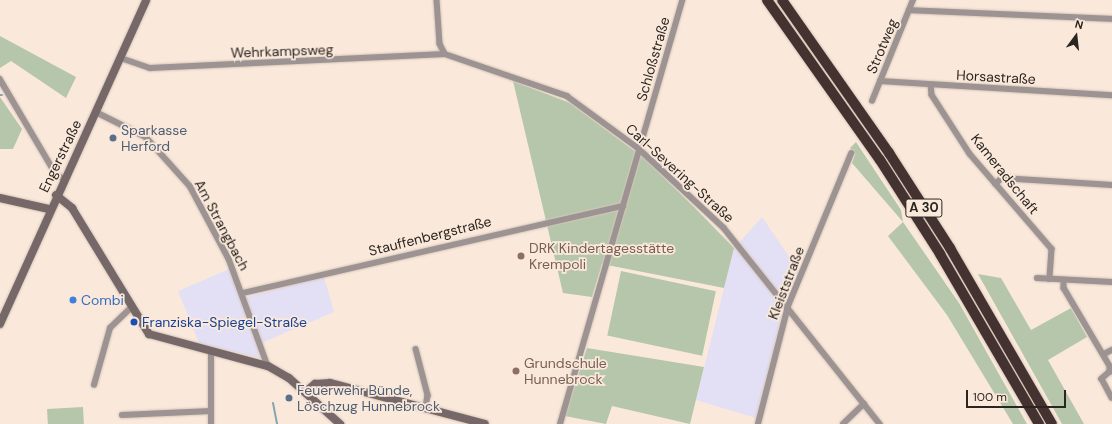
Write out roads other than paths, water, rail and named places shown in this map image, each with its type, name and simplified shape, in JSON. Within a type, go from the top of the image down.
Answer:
[{"type":"highway","name":"A 30","points":[[767,0],[897,186],[1039,424]]},
{"type":"highway","name":"A 30","points":[[782,0],[885,147],[950,248],[1052,424]]},
{"type":"street","name":"Engerstraße","points":[[0,324],[49,209],[96,112],[146,0]]},
{"type":"street","points":[[437,0],[440,44],[445,54]]},
{"type":"street","name":"Schloßstraße","points":[[560,424],[623,206],[638,148],[682,0]]},
{"type":"street","name":"Strotweg","points":[[872,101],[913,0]]},
{"type":"street","points":[[909,10],[1112,19]]},
{"type":"street","name":"Wehrkampsweg","points":[[121,58],[150,68],[445,54]]},
{"type":"street","name":"Carl-Severing-Straße","points":[[445,54],[567,96],[638,148],[724,228],[788,306],[880,424]]},
{"type":"street","points":[[0,79],[56,174],[64,179]]},
{"type":"street","name":"Horsastraße","points":[[880,81],[1112,95]]},
{"type":"street","name":"Kameradschaft","points":[[931,85],[932,95],[970,154],[1052,249],[1050,279]]},
{"type":"street","name":"Am Strangbach","points":[[96,112],[146,137],[190,186],[229,259],[268,366]]},
{"type":"street","name":"Kleiststraße","points":[[758,424],[788,306],[851,154]]},
{"type":"street","points":[[995,184],[1002,178],[1112,185]]},
{"type":"street","points":[[56,195],[72,208],[149,334],[268,366],[305,392],[340,424]]},
{"type":"street","points":[[0,198],[49,209]]},
{"type":"street","name":"Stauffenbergstraße","points":[[242,293],[623,206]]},
{"type":"street","points":[[1037,278],[1112,282]]},
{"type":"street","points":[[1064,280],[1064,288],[1104,354],[1110,372],[1102,380],[1112,398]]},
{"type":"street","points":[[94,385],[110,328],[132,307]]},
{"type":"street","points":[[416,349],[428,395],[426,408]]},
{"type":"street","points":[[1104,354],[1112,350]]},
{"type":"street","points":[[211,424],[212,352]]},
{"type":"street","points":[[305,392],[315,384],[330,383],[485,424]]},
{"type":"street","points":[[843,424],[864,404]]},
{"type":"street","points":[[122,415],[211,411]]},
{"type":"waterway","points":[[273,403],[277,424]]},
{"type":"place","name":"Sparkasse Herford","points":[[113,138]]},
{"type":"place","name":"DRK Kindertagesstätte Krempoli","points":[[521,256]]},
{"type":"place","name":"Combi","points":[[73,300]]},
{"type":"place","name":"Franziska-Spiegel-Straße","points":[[134,322]]},
{"type":"place","name":"Grundschule Hunnebrock","points":[[516,371]]},
{"type":"place","name":"Feuerwehr Bünde, Löschzug Hunnebrock","points":[[289,398]]}]
